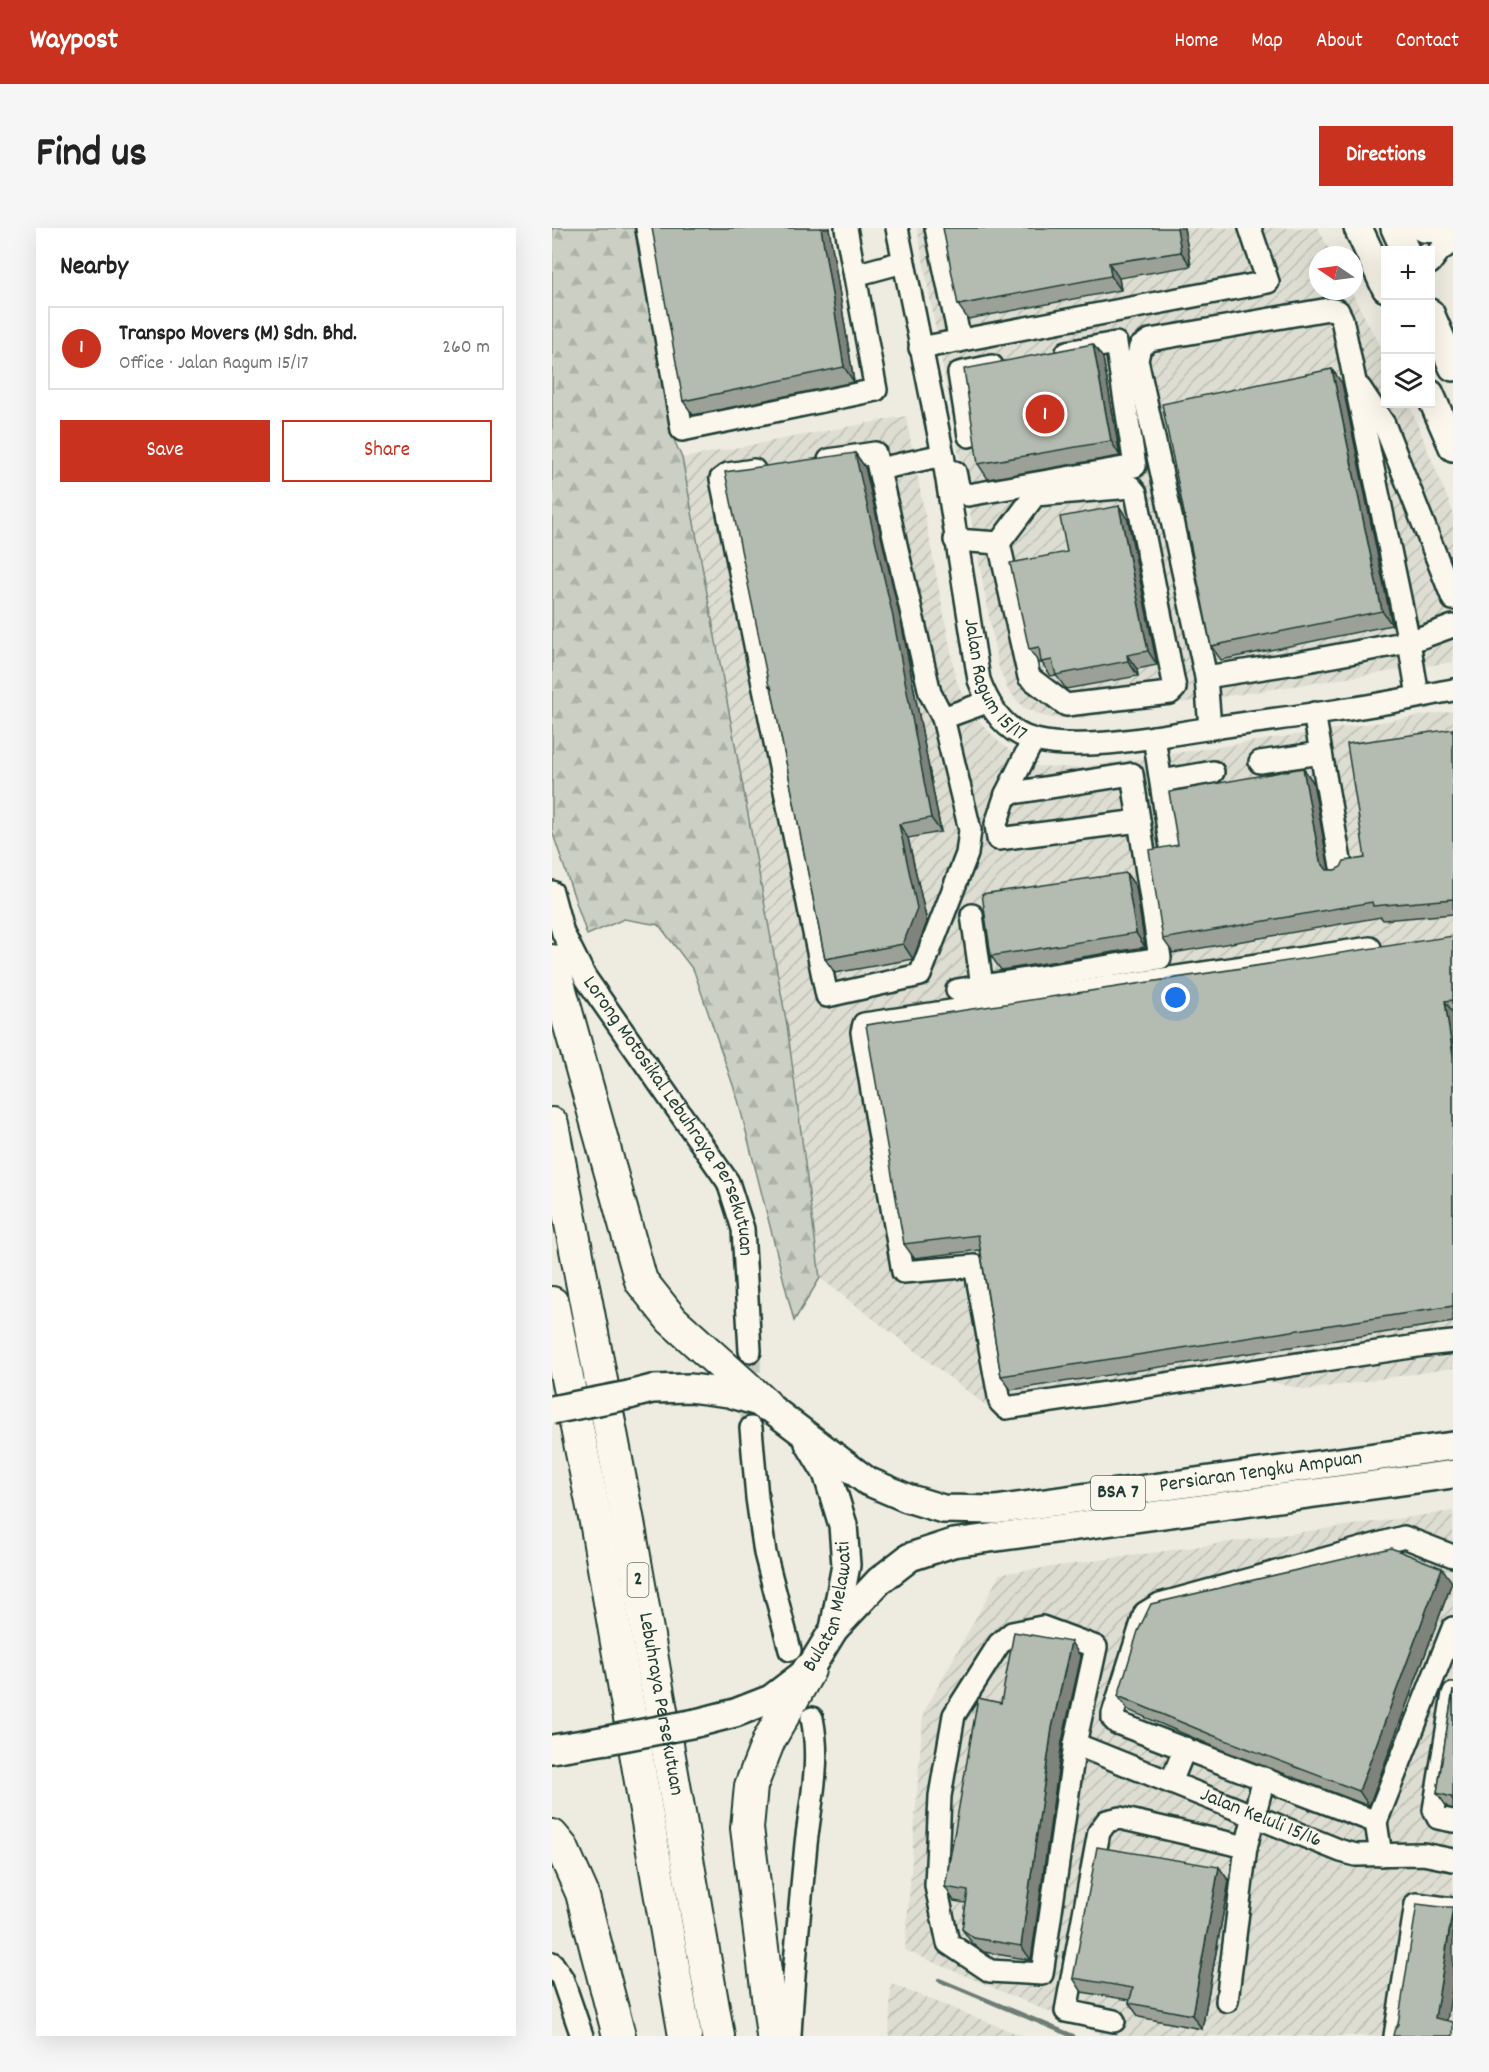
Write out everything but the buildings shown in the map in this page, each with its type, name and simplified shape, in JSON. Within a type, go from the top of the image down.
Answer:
[{"type":"highway","points":[[552,959],[641,1281],[672,1320],[758,1416]]},
{"type":"highway","name":"Lebuhraya Persekutuan","points":[[552,1124],[628,1522],[718,2036]]},
{"type":"highway","name":"Lebuhraya Persekutuan","points":[[552,1303],[599,1539],[685,2036]]},
{"type":"highway","points":[[778,2029],[747,1828],[752,1786],[800,1660]]},
{"type":"highway","points":[[552,1836],[562,1848],[582,1893],[619,2036]]},
{"type":"main road","points":[[1358,228],[1381,277]]},
{"type":"main road","points":[[1395,228],[1403,246]]},
{"type":"main road","points":[[1435,323],[1453,368]]},
{"type":"main road","points":[[1435,404],[1453,447]]},
{"type":"main road","name":"Bulatan Melawati","points":[[552,1410],[652,1389],[690,1388],[729,1393],[758,1416],[802,1432],[827,1473],[843,1525],[846,1565],[834,1629],[800,1660],[771,1699],[735,1713],[696,1723],[552,1749]]},
{"type":"main road","name":"Persiaran Tengku Ampuan","points":[[802,1432],[867,1481],[907,1498],[943,1509],[995,1510],[1453,1446]]},
{"type":"main road","name":"Persiaran Tengku Ampuan","points":[[834,1629],[879,1581],[910,1557],[953,1543],[1453,1473]]},
{"type":"street","points":[[647,228],[682,430],[876,390],[846,228]]},
{"type":"street","name":"Jalan Ragum 15/17","points":[[897,228],[943,455],[979,680],[987,702],[1000,720],[1015,732],[1034,740],[1071,746],[1341,711],[1453,690]]},
{"type":"street","points":[[936,228],[960,341]]},
{"type":"street","points":[[920,348],[1268,282],[1250,228]]},
{"type":"street","points":[[1417,228],[1423,231],[1453,233]]},
{"type":"street","points":[[1435,257],[1440,250],[1453,242]]},
{"type":"street","points":[[855,275],[903,262]]},
{"type":"street","points":[[1210,728],[1206,677],[1137,360],[1140,347],[1149,340],[1329,309],[1338,311],[1342,319],[1409,642],[1418,696]]},
{"type":"street","points":[[946,477],[954,472],[959,490],[968,495],[1135,466],[1116,343],[1048,356]]},
{"type":"street","points":[[969,436],[959,373],[1015,362]]},
{"type":"street","points":[[1356,383],[1370,400],[1384,424],[1453,598]]},
{"type":"street","points":[[773,468],[728,474],[721,479],[827,996],[920,975],[967,854],[970,830],[943,718],[930,693],[875,453],[807,463]]},
{"type":"street","points":[[879,469],[943,455]]},
{"type":"street","points":[[1131,487],[1136,493],[1175,688],[1170,693],[1066,705],[1029,677],[999,543],[1035,495],[1131,487]]},
{"type":"street","points":[[955,540],[999,543]]},
{"type":"street","points":[[1206,677],[1409,642],[1453,626]]},
{"type":"street","points":[[943,718],[987,702]]},
{"type":"street","points":[[1314,713],[1342,872]]},
{"type":"street","points":[[1154,737],[1172,849]]},
{"type":"street","points":[[998,839],[996,824],[1006,794],[1034,740]]},
{"type":"street","points":[[1260,762],[1320,753]]},
{"type":"street","points":[[1161,781],[1213,772]]},
{"type":"street","points":[[957,990],[1160,958],[1132,774],[1006,794]]},
{"type":"street","points":[[970,830],[998,839],[1139,821]]},
{"type":"street","points":[[552,959],[554,898]]},
{"type":"street","name":"Lorong Motosikal Lebuhraya Persekutuan","points":[[554,898],[563,933],[585,977],[728,1182],[743,1229],[750,1351]]},
{"type":"street","points":[[972,915],[982,986]]},
{"type":"street","points":[[1394,945],[864,1024],[862,1032],[903,1272],[975,1266],[1000,1402],[1006,1408],[1453,1342]]},
{"type":"street","points":[[758,1416],[757,1498],[765,1553],[800,1660]]},
{"type":"street","points":[[1376,1822],[1117,1723],[1113,1719],[1145,1614],[1160,1604],[1404,1537],[1453,1556]]},
{"type":"street","points":[[1042,1627],[1096,1647],[1075,1744],[1042,1974],[990,1971],[948,1944],[936,1887],[940,1796],[954,1715],[999,1644],[1012,1633],[1042,1627]]},
{"type":"street","points":[[1381,1855],[1376,1822],[1453,1628]]},
{"type":"street","points":[[1453,1694],[1434,1810],[1438,1818],[1453,1821]]},
{"type":"street","points":[[778,2029],[793,1971],[809,1815],[816,1776],[817,1742],[812,1718]]},
{"type":"street","name":"Jalan Keluli 15/16","points":[[1075,1744],[1341,1851],[1356,1855],[1423,1854],[1453,1860]]},
{"type":"street","points":[[1171,1782],[1185,1748]]},
{"type":"street","points":[[1227,2001],[1246,1847],[1264,1778]]},
{"type":"street","points":[[1114,2021],[1066,2011],[1099,1832],[1107,1821],[1120,1818],[1246,1847]]},
{"type":"street","points":[[1395,2036],[1416,1904],[1453,1909]]},
{"type":"street","points":[[552,1963],[562,1978],[582,2036]]},
{"type":"street","points":[[778,2029],[793,1971]]},
{"type":"shaded area","points":[[917,228],[1318,228],[1327,246],[1309,246],[1309,300],[1356,300],[1381,348],[1381,408],[1411,408],[1453,512],[1453,662],[1074,719],[1046,717],[1024,708],[1008,690],[998,665]]},
{"type":"shaded area","points":[[906,416],[956,679],[969,710],[998,741],[1034,766],[1077,768],[1453,711],[1453,1368],[1306,1390],[1263,1380],[1005,1420],[820,1278],[787,1025],[682,458]]},
{"type":"shaded area","points":[[1453,1511],[1453,2036],[1105,2036],[905,1950],[923,1714],[1000,1574]]},
{"type":"shaded area","points":[[891,1984],[1023,2036],[889,2036]]},
{"type":"green space","points":[[552,228],[634,228],[675,442],[682,458],[787,1025],[820,1278],[794,1321],[738,1100],[694,971],[659,925],[624,919],[587,935],[552,831]]},
{"type":"waterway","points":[[939,1980],[1073,2036]]},
{"type":"tunnel","points":[[750,1351],[751,1428]]},
{"type":"place","name":"Transpo Movers (M) Sdn. Bhd.","points":[[1045,414]]}]
